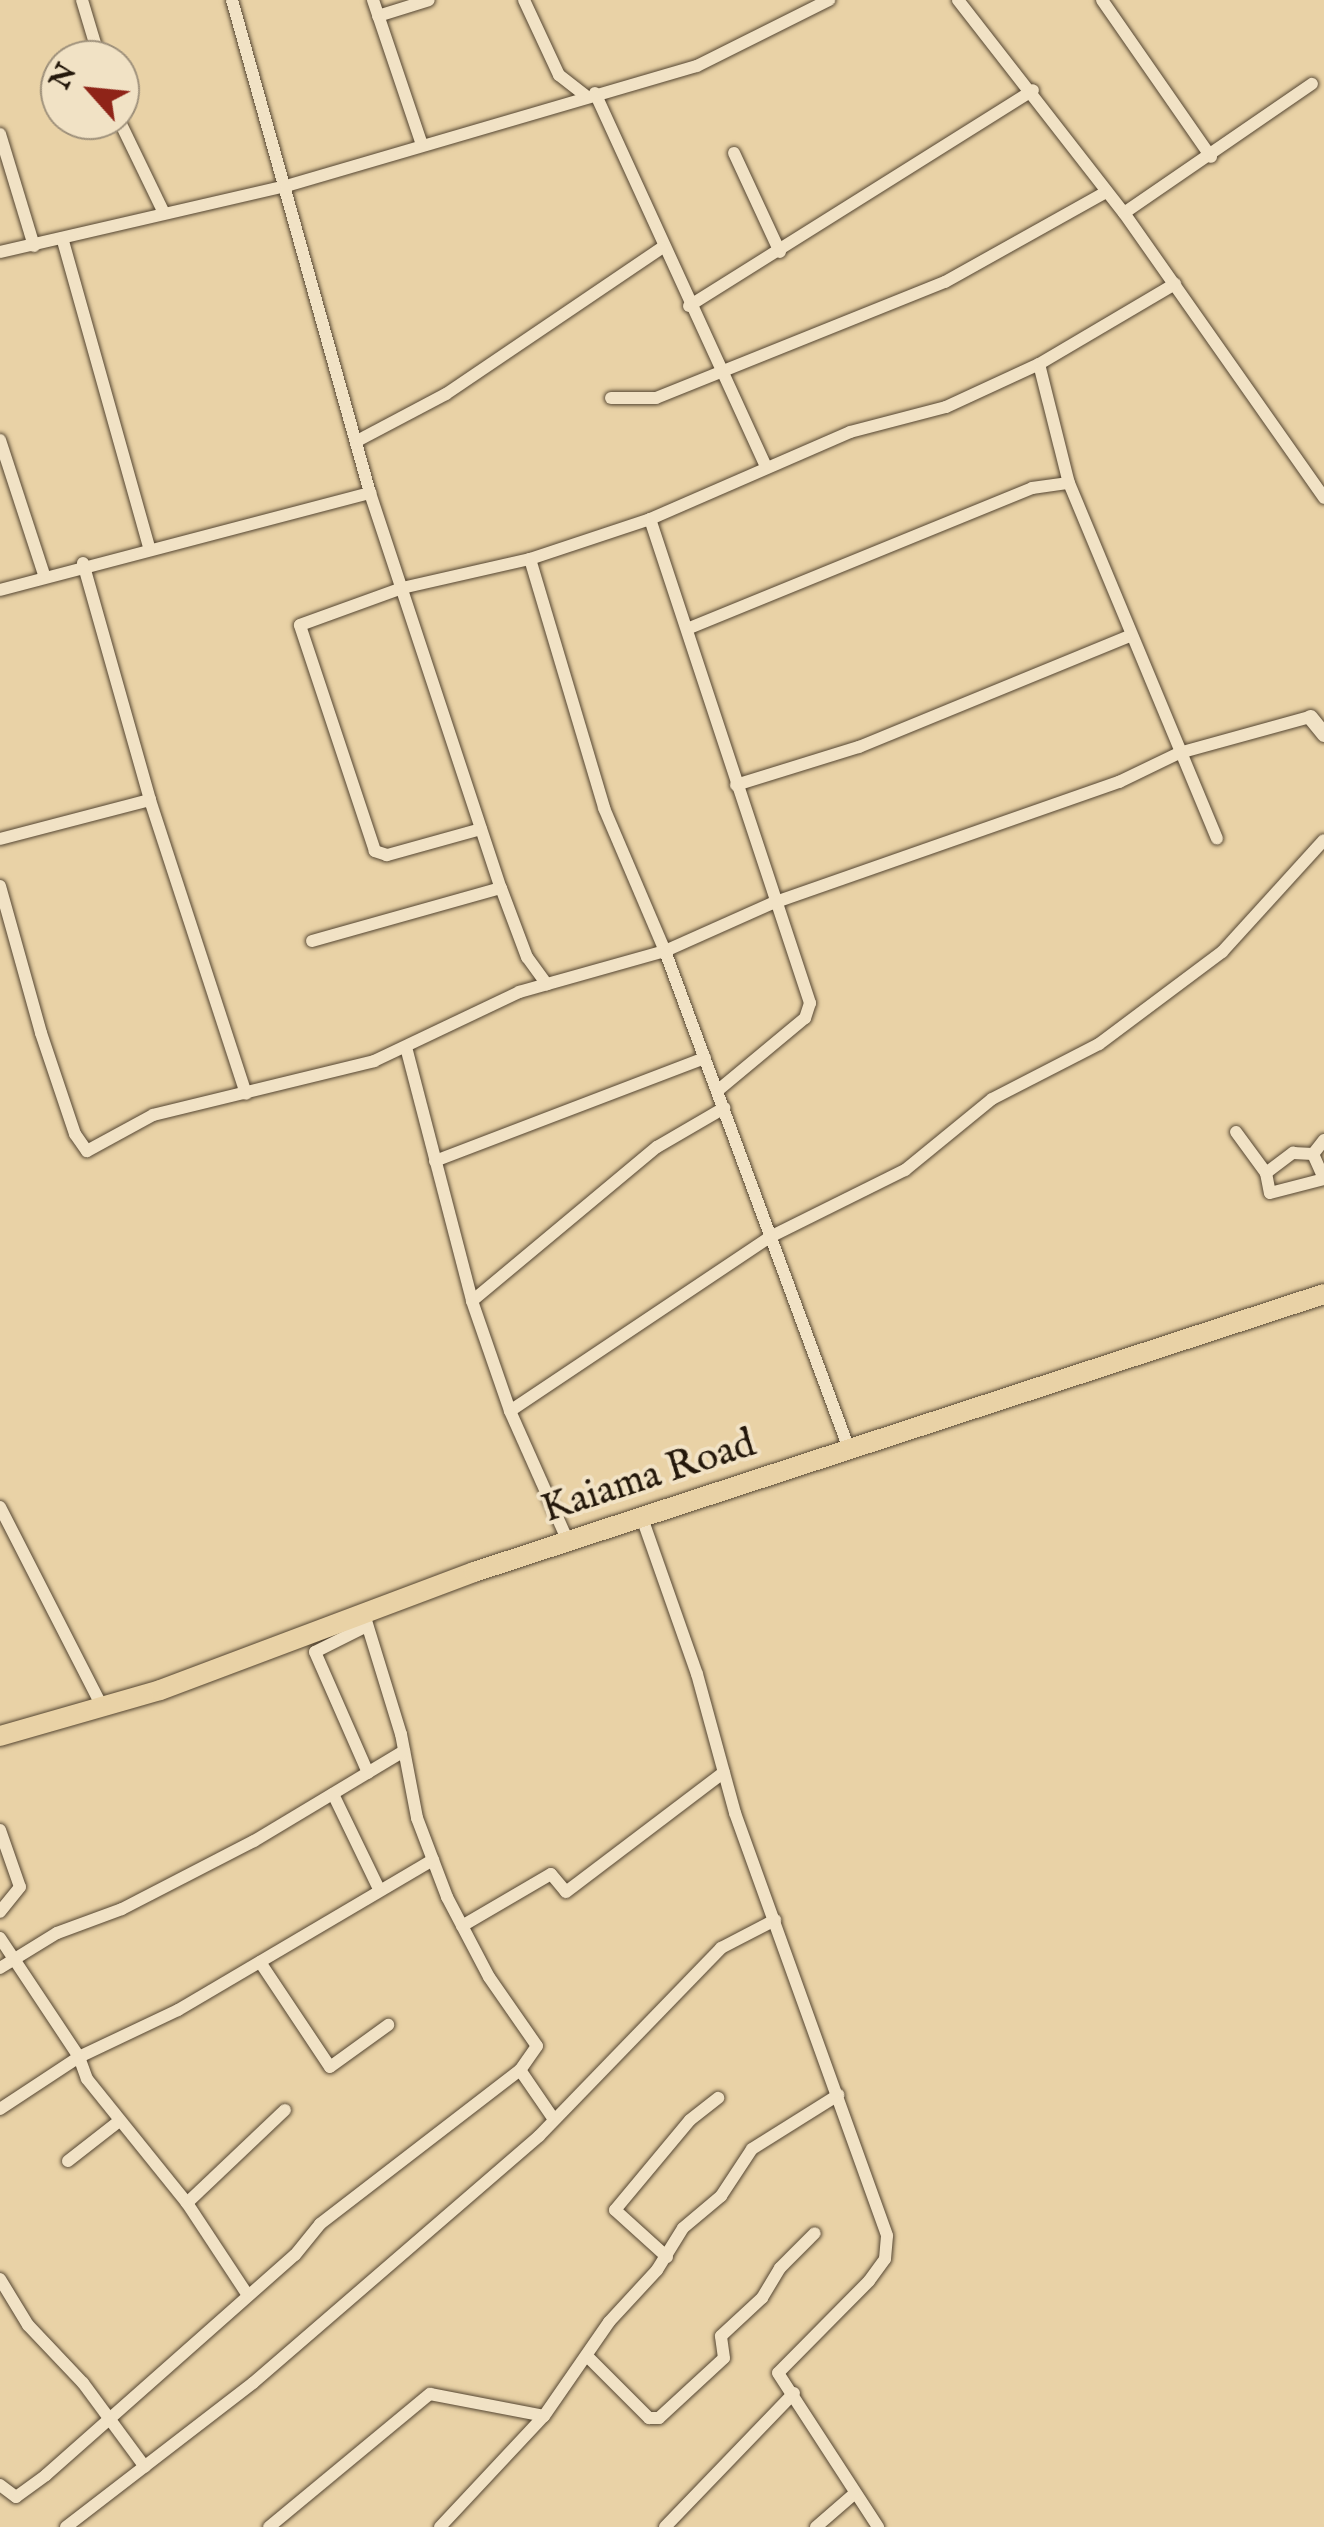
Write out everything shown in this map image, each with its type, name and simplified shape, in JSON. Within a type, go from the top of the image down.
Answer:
[{"type":"highway","name":"Kaiama Road","points":[[0,1736],[366,1620],[568,1541],[1324,1294]]},
{"type":"street","points":[[82,0],[94,40]]},
{"type":"street","points":[[232,0],[370,492],[500,888],[527,958],[546,984]]},
{"type":"street","points":[[373,0],[421,142]]},
{"type":"street","points":[[378,16],[429,0]]},
{"type":"street","points":[[524,0],[559,75],[590,94],[765,465]]},
{"type":"street","points":[[0,252],[63,242],[164,213],[286,186],[421,142],[697,66],[829,0]]},
{"type":"street","points":[[958,0],[1033,90],[1124,213],[1324,498]]},
{"type":"street","points":[[1102,0],[1211,157]]},
{"type":"street","points":[[1124,213],[1211,157],[1312,84]]},
{"type":"street","points":[[689,306],[1033,90]]},
{"type":"street","points":[[0,134],[34,246]]},
{"type":"street","points":[[129,140],[164,213]]},
{"type":"street","points":[[734,154],[780,252]]},
{"type":"street","points":[[611,398],[656,398],[945,282],[1106,192]]},
{"type":"street","points":[[63,242],[150,547]]},
{"type":"street","points":[[358,440],[446,394],[662,248]]},
{"type":"street","points":[[481,830],[380,855],[364,823],[300,624],[402,588],[530,560],[650,519],[765,465],[850,432],[946,407],[1038,364],[1175,284]]},
{"type":"street","points":[[1038,364],[1068,483],[1178,754],[1217,838]]},
{"type":"street","points":[[0,440],[44,576]]},
{"type":"street","points":[[687,629],[1032,488],[1068,483]]},
{"type":"street","points":[[0,590],[83,564],[370,492]]},
{"type":"street","points":[[650,519],[773,903],[801,967],[808,1011],[718,1091]]},
{"type":"street","points":[[530,560],[604,808],[665,951],[848,1449]]},
{"type":"street","points":[[83,564],[150,800],[246,1094]]},
{"type":"street","points":[[736,785],[859,747],[1129,636]]},
{"type":"street","points":[[0,886],[80,1146],[96,1149],[153,1115],[246,1094],[406,1047],[546,984],[665,951],[773,903],[1120,782],[1178,754],[1317,717],[1324,734]]},
{"type":"street","points":[[0,838],[150,800]]},
{"type":"street","points":[[510,1412],[770,1237],[904,1170],[992,1099],[1098,1044],[1222,952],[1324,840]]},
{"type":"street","points":[[312,941],[500,888]]},
{"type":"street","points":[[406,1047],[472,1301],[510,1412],[568,1541]]},
{"type":"street","points":[[435,1161],[705,1058]]},
{"type":"street","points":[[472,1301],[657,1147],[724,1108]]},
{"type":"street","points":[[1236,1132],[1266,1173],[1267,1188],[1276,1194],[1324,1179],[1313,1154]]},
{"type":"street","points":[[1313,1154],[1324,1140]]},
{"type":"street","points":[[1266,1173],[1293,1153],[1313,1154]]},
{"type":"street","points":[[0,1507],[102,1706]]},
{"type":"street","points":[[642,1518],[724,1772],[887,2236],[885,2260],[778,2373],[794,2392],[878,2527]]},
{"type":"street","points":[[0,2485],[16,2497],[112,2420],[247,2294],[295,2255],[320,2224],[520,2070],[538,2046],[462,1926],[433,1860],[366,1620],[314,1652],[368,1772]]},
{"type":"street","points":[[0,1968],[15,1955],[122,1909],[404,1751]]},
{"type":"street","points":[[462,1926],[551,1874],[566,1892],[724,1772]]},
{"type":"street","points":[[333,1794],[378,1887]]},
{"type":"street","points":[[0,1830],[20,1886],[0,1912]]},
{"type":"street","points":[[0,2110],[80,2056],[260,1962],[378,1887],[433,1860]]},
{"type":"street","points":[[75,2524],[253,2384],[553,2118],[721,1948],[775,1920]]},
{"type":"street","points":[[0,1938],[80,2056],[118,2122],[187,2204],[247,2294]]},
{"type":"street","points":[[260,1962],[330,2067],[388,2025]]},
{"type":"street","points":[[520,2070],[553,2118]]},
{"type":"street","points":[[440,2527],[544,2416],[667,2257],[683,2228],[716,2202],[761,2139],[838,2095]]},
{"type":"street","points":[[667,2257],[615,2210],[690,2120],[718,2098]]},
{"type":"street","points":[[187,2204],[285,2110]]},
{"type":"street","points":[[68,2161],[118,2122]]},
{"type":"street","points":[[587,2356],[650,2418],[659,2418],[724,2358],[721,2336],[762,2298],[780,2268],[815,2233]]},
{"type":"street","points":[[0,2279],[28,2325],[112,2420],[145,2467]]},
{"type":"street","points":[[665,2527],[794,2392]]},
{"type":"street","points":[[269,2527],[430,2394],[544,2416]]},
{"type":"street","points":[[816,2527],[854,2494]]}]
